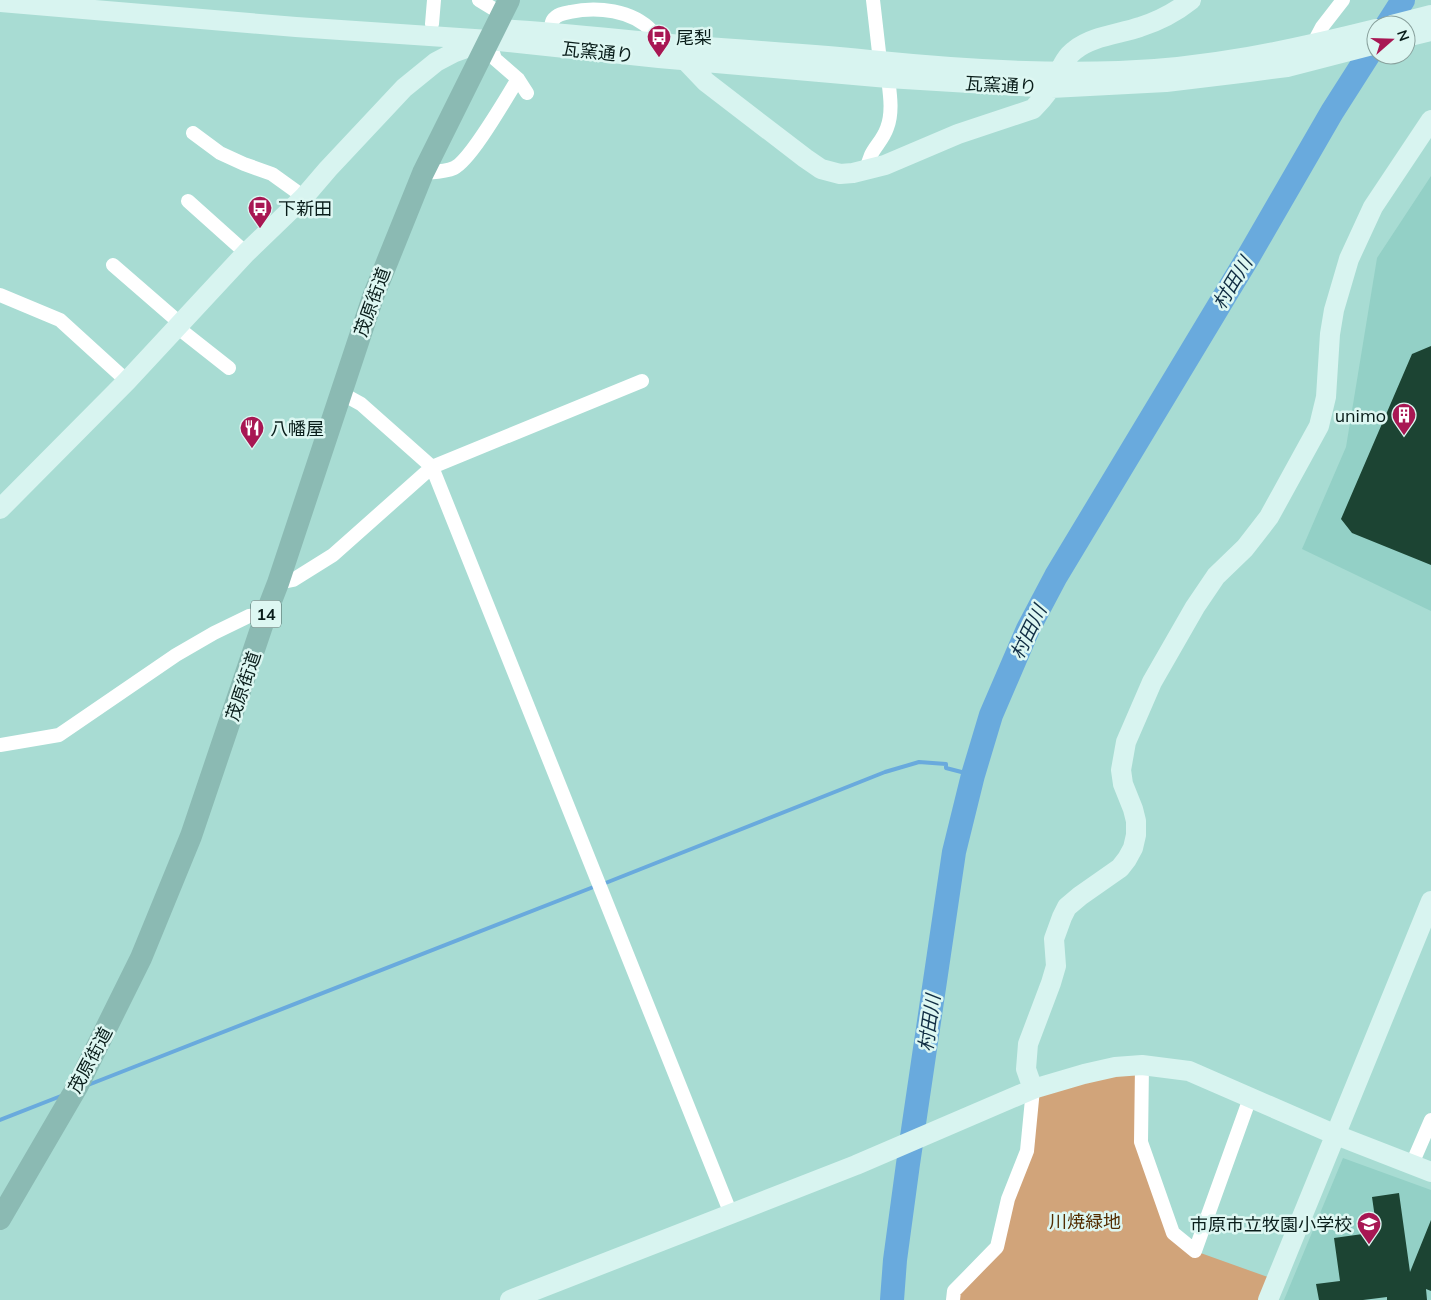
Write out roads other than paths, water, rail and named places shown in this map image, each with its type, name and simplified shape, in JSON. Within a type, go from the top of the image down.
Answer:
[{"type":"main road","name":"茂原街道","points":[[0,1219],[77,1087],[141,958],[192,836],[373,298],[423,173],[498,21]]},
{"type":"street","name":"瓦窯通り","points":[[138,0],[432,24],[498,21],[686,61],[884,69],[1055,80],[1166,82],[1287,67],[1314,52]]},
{"type":"street","points":[[432,24],[434,0]]},
{"type":"street","points":[[479,0],[498,21],[495,60],[518,79],[527,93]]},
{"type":"street","points":[[867,170],[868,159],[888,128],[891,96],[884,69],[873,0]]},
{"type":"street","points":[[686,61],[706,82],[805,158],[821,169],[840,174],[885,165],[971,129],[1026,112],[1039,103],[1074,50],[1088,42],[1142,27],[1172,14],[1191,0]]},
{"type":"street","points":[[1314,52],[1322,27],[1343,0]]},
{"type":"street","name":"瓦窯通り","points":[[0,2],[296,27],[498,21],[550,31],[884,69]]},
{"type":"street","points":[[550,31],[552,21],[557,16],[581,10],[605,10],[626,15],[643,23],[652,30],[651,42]]},
{"type":"street","points":[[1416,19],[1431,15]]},
{"type":"street","points":[[0,509],[179,326],[246,253],[304,197],[404,88],[436,62],[455,52],[498,21]]},
{"type":"street","points":[[1416,34],[1431,30]]},
{"type":"street","points":[[1314,52],[1366,33]]},
{"type":"street","points":[[1314,52],[1366,45]]},
{"type":"street","points":[[423,173],[454,168],[464,161],[518,79]]},
{"type":"street","points":[[953,1300],[954,1291],[997,1246],[1008,1199],[1027,1151],[1033,1089],[1026,1069],[1028,1044],[1056,966],[1054,939],[1062,918],[1067,907],[1120,868],[1133,848],[1136,835],[1136,821],[1120,770],[1126,742],[1152,682],[1195,606],[1216,576],[1245,548],[1269,517],[1319,426],[1326,397],[1330,334],[1340,288],[1349,259],[1373,207],[1431,120]]},
{"type":"street","points":[[193,133],[220,154],[272,174],[304,197]]},
{"type":"street","points":[[188,201],[246,253]]},
{"type":"street","points":[[113,264],[179,326],[230,368]]},
{"type":"street","points":[[0,295],[60,320],[127,380]]},
{"type":"street","points":[[278,584],[293,580],[333,555],[432,467],[642,381]]},
{"type":"street","points":[[341,392],[362,404],[432,467],[731,1214]]},
{"type":"street","points":[[0,745],[59,735],[214,633],[249,616],[266,614]]},
{"type":"street","points":[[1268,1300],[1429,910]]},
{"type":"street","points":[[1142,1064],[1140,1142],[1173,1233],[1195,1251],[1250,1098]]},
{"type":"street","points":[[510,1300],[856,1165],[1033,1089],[1114,1067],[1142,1064],[1189,1071],[1336,1135],[1431,1172]]},
{"type":"street","points":[[1412,1164],[1431,1120]]},
{"type":"waterway","name":"村田川","points":[[1393,15],[1403,0]]},
{"type":"waterway","name":"村田川","points":[[892,1300],[895,1260],[908,1164],[954,852],[973,775],[991,715],[1028,629],[1056,576],[1247,259],[1332,112],[1366,59]]},
{"type":"waterway","points":[[603,884],[885,772],[919,762],[946,764],[946,768],[973,775]]},
{"type":"waterway","points":[[88,1085],[596,886]]},
{"type":"waterway","points":[[0,1120],[61,1096]]},
{"type":"place","name":"尾梨","points":[[659,58]]},
{"type":"place","name":"下新田","points":[[260,229]]},
{"type":"place","name":"unimo","points":[[1404,436]]},
{"type":"place","name":"八幡屋","points":[[252,449]]},
{"type":"place","name":"市原市立牧園小学校","points":[[1369,1245]]},
{"type":"park label","name":"川焼緑地","points":[[1085,1221]]}]
